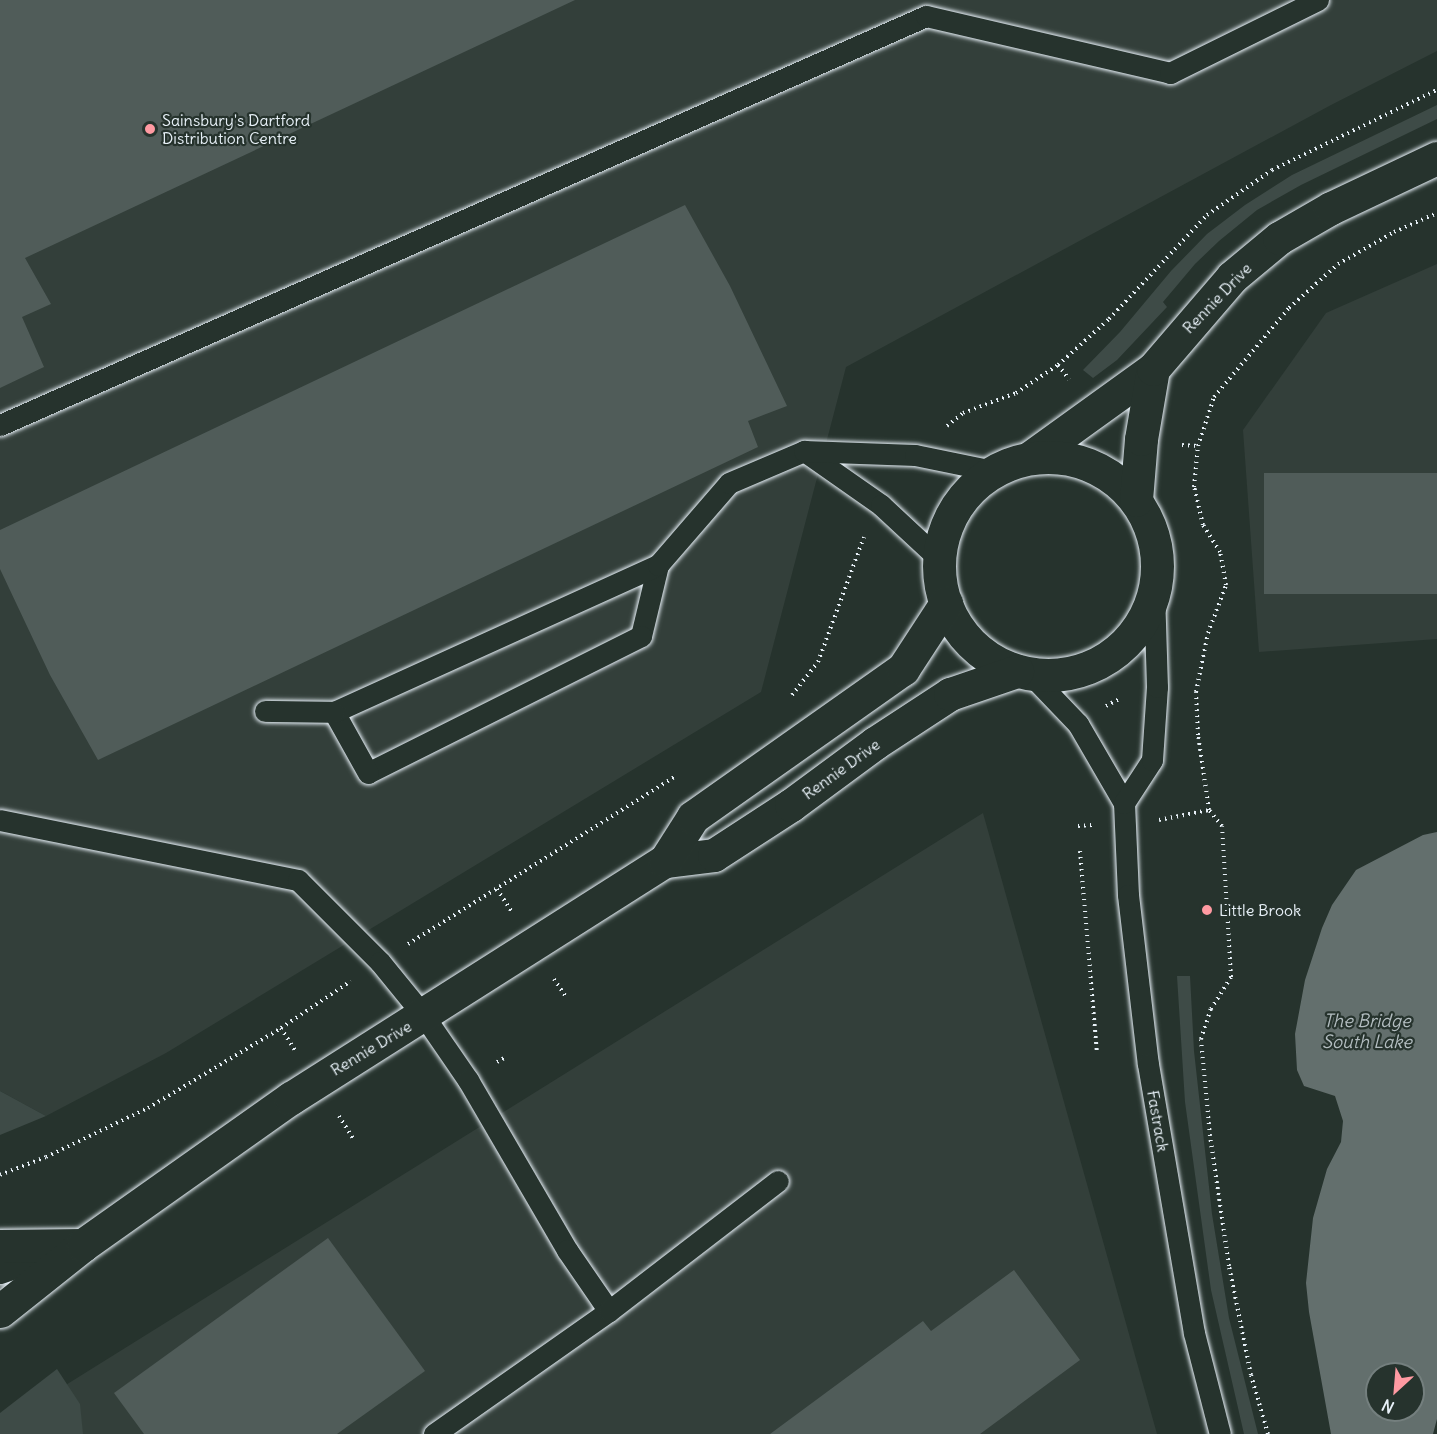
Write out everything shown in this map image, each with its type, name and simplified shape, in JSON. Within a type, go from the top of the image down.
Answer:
[{"type":"street","name":"Rennie Drive","points":[[1025,674],[974,644],[946,603],[940,587],[938,558],[947,523],[965,494],[993,471],[1031,457],[1153,369],[1232,277],[1279,238],[1331,208],[1437,158]]},
{"type":"street","points":[[1136,500],[1142,439],[1153,369]]},
{"type":"street","name":"Rennie Drive","points":[[665,861],[714,855],[791,805],[875,743],[950,694],[1025,674],[1054,677],[1078,672],[1108,658],[1133,635],[1154,593],[1158,570],[1153,533],[1136,500],[1106,472],[1072,459],[1031,457]]},
{"type":"street","name":"Rennie Drive","points":[[0,1311],[82,1245],[299,1093],[424,1016],[665,861],[693,818],[903,669],[946,603]]},
{"type":"street","points":[[0,1246],[82,1245]]},
{"type":"lane","points":[[0,425],[926,15],[1170,73],[1317,0]]},
{"type":"lane","points":[[804,451],[881,505],[938,558]]},
{"type":"lane","points":[[265,711],[334,712],[658,565],[729,483],[804,451],[915,455],[993,471]]},
{"type":"lane","points":[[334,712],[368,773],[641,636],[658,565]]},
{"type":"lane","points":[[1124,803],[1152,760],[1157,687],[1154,593]]},
{"type":"lane","name":"Fastrack","points":[[1025,674],[1078,724],[1124,803],[1128,895],[1148,1064],[1194,1333],[1220,1434]]},
{"type":"lane","points":[[0,820],[298,880],[380,962],[424,1016],[468,1080],[567,1250],[609,1311]]},
{"type":"lane","points":[[434,1434],[609,1311],[778,1181]]},
{"type":"lane","points":[[0,1274],[82,1245]]},
{"type":"path","points":[[946,427],[963,413],[1016,393],[1058,365],[1109,320],[1207,215],[1272,170],[1437,90]]},
{"type":"path","points":[[1268,1434],[1251,1375],[1230,1266],[1209,1125],[1201,1039],[1211,1009],[1232,977],[1222,826],[1209,810],[1198,735],[1196,692],[1208,633],[1226,585],[1220,552],[1203,525],[1194,487],[1198,446],[1215,397],[1289,308],[1338,264],[1394,232],[1437,213]]},
{"type":"path","points":[[784,702],[818,662],[840,610],[858,549],[867,532]]},
{"type":"path","points":[[420,937],[683,771]]},
{"type":"path","points":[[1168,820],[1209,810]]},
{"type":"path","points":[[1078,826],[1089,825]]},
{"type":"path","points":[[1080,851],[1097,1052]]},
{"type":"path","points":[[496,889],[515,917]]},
{"type":"path","points":[[555,980],[567,999]]},
{"type":"path","points":[[0,1175],[46,1157],[148,1108],[281,1028],[332,993]]},
{"type":"path","points":[[281,1028],[298,1055]]},
{"type":"path","points":[[340,1119],[354,1140]]},
{"type":"shaded area","points":[[0,0],[1437,0],[1437,51],[1331,105],[846,367],[761,692],[166,1053],[46,1116],[0,1091]]},
{"type":"shaded area","points":[[1437,105],[1437,119],[1301,185],[1257,210],[1195,264],[1163,302],[1167,307],[1117,360],[1093,378],[1083,370],[1207,234],[1245,205],[1292,175]]},
{"type":"shaded area","points":[[1437,264],[1437,639],[1259,652],[1243,430],[1326,313]]},
{"type":"shaded area","points":[[983,813],[1157,1434],[0,1434],[0,1426]]},
{"type":"shaded area","points":[[1177,976],[1190,976],[1194,1051],[1212,1214],[1229,1318],[1258,1434],[1244,1434],[1211,1290],[1185,1102]]},
{"type":"shaded area","points":[[0,1091],[46,1116],[0,1135]]},
{"type":"shaded area","points":[[57,1369],[80,1404],[83,1434],[0,1434],[0,1413]]},
{"type":"water","name":"The Bridge South Lake","points":[[1437,832],[1437,1419],[1433,1434],[1331,1434],[1309,1312],[1306,1283],[1313,1218],[1327,1169],[1341,1142],[1343,1121],[1335,1096],[1304,1086],[1297,1070],[1295,1034],[1305,980],[1322,928],[1332,905],[1356,870],[1423,835]]},
{"type":"building","name":"Sainsbury's Dartford Distribution Centre","points":[[0,0],[575,0],[25,258],[51,304],[22,317],[44,367],[0,388]]},
{"type":"building","points":[[685,205],[730,286],[787,406],[748,421],[758,447],[98,760],[50,675],[0,569],[0,530]]},
{"type":"building","points":[[1264,473],[1437,473],[1437,594],[1264,594]]},
{"type":"building","points":[[328,1238],[425,1371],[337,1434],[144,1434],[114,1393]]},
{"type":"building","points":[[1014,1270],[1080,1360],[980,1434],[770,1434],[923,1321],[931,1331]]},
{"type":"place","name":"Sainsbury's Dartford Distribution Centre","points":[[150,129]]},
{"type":"place","name":"Little Brook","points":[[1207,910]]}]
